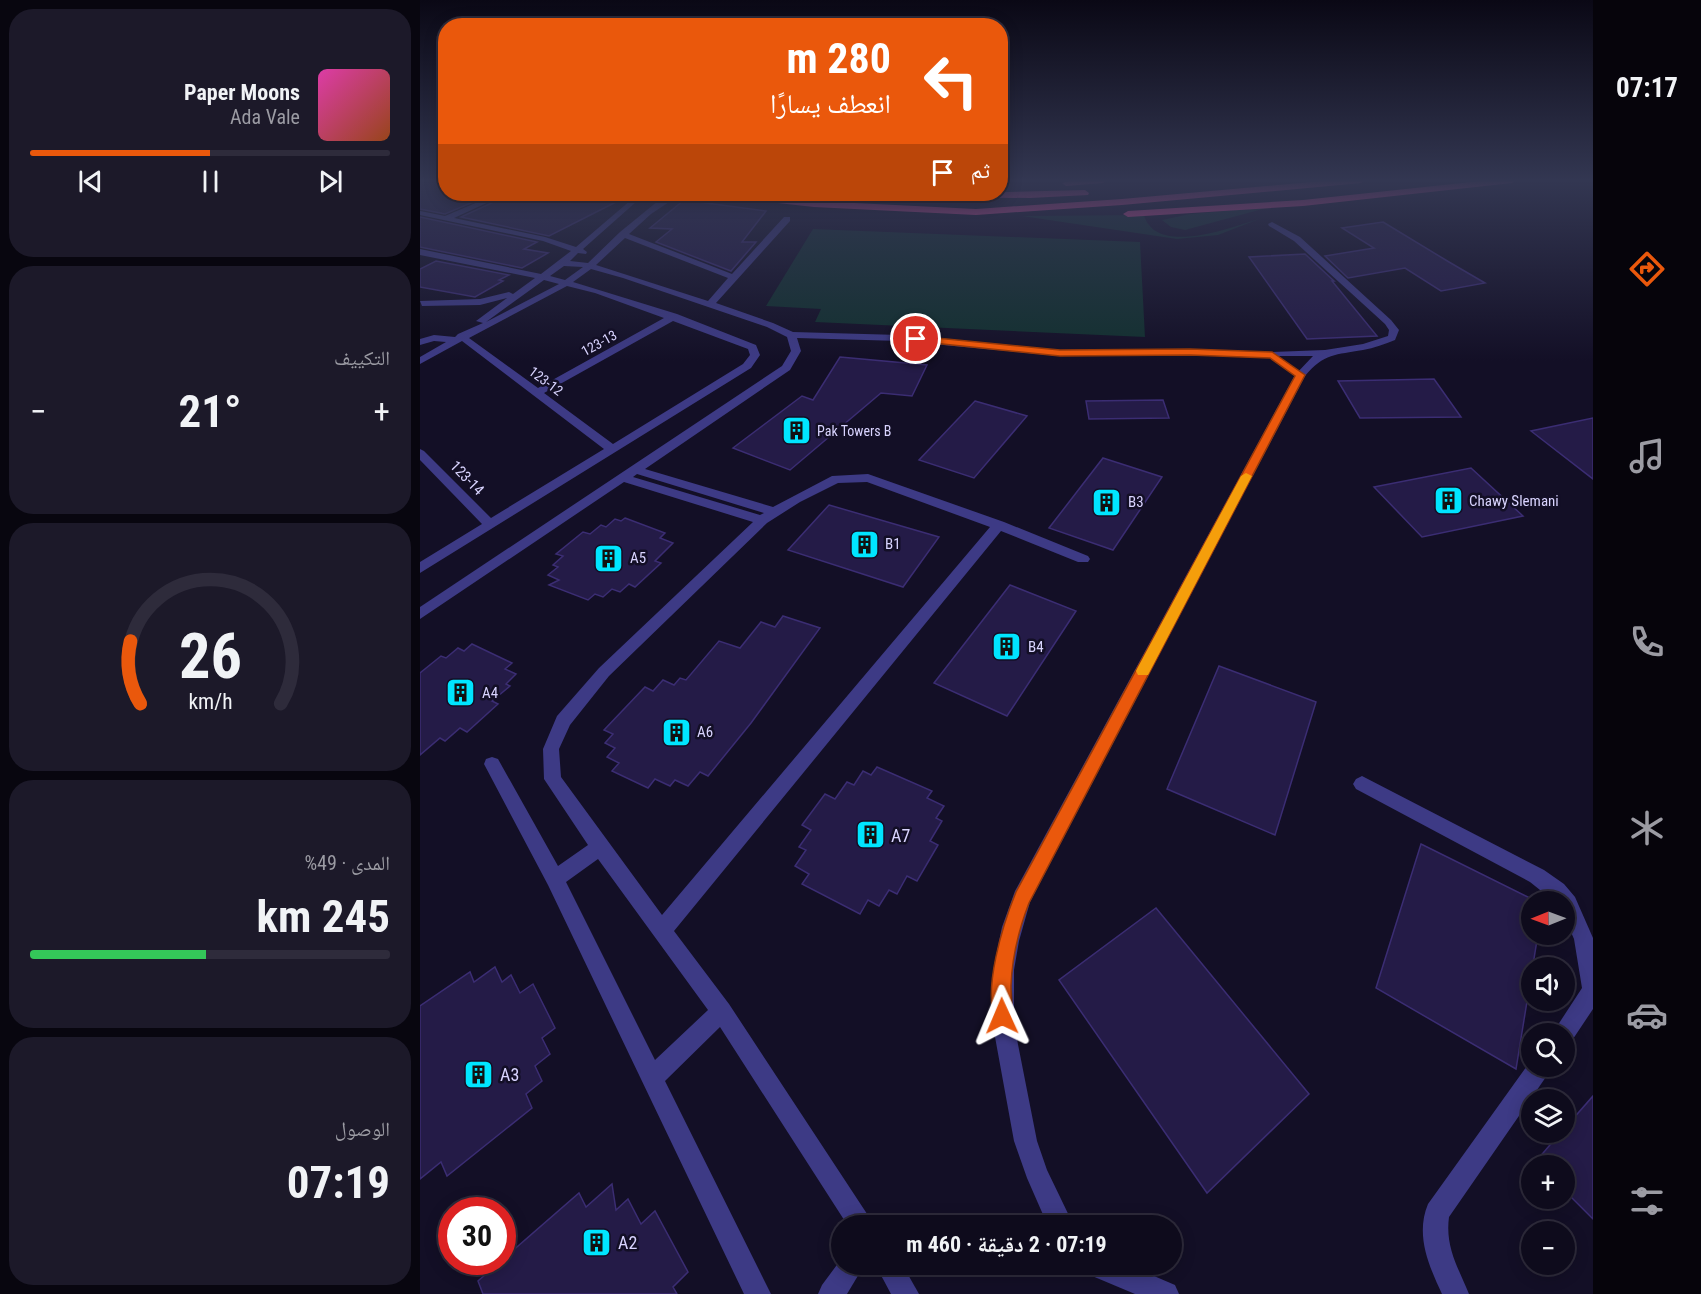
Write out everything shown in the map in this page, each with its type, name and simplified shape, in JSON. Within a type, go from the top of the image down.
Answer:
[{"type":"street","points":[[549,240],[600,256]]},
{"type":"street","points":[[420,342],[434,338],[462,336],[489,314],[562,263],[586,240]]},
{"type":"street","points":[[420,361],[462,336],[507,316],[567,283],[590,266],[616,240]]},
{"type":"street","points":[[639,240],[735,278]]},
{"type":"street","points":[[710,304],[768,240]]},
{"type":"street","points":[[562,263],[590,266],[626,276],[770,325],[791,335],[900,338],[1060,353],[1190,352],[1272,355],[1325,353],[1381,343],[1392,338],[1394,330],[1388,322],[1298,240]]},
{"type":"street","points":[[420,252],[543,277],[598,291],[674,316],[752,347],[755,355],[747,366],[420,568]]},
{"type":"street","points":[[598,291],[598,287],[608,279],[626,276]]},
{"type":"street","points":[[421,302],[480,302],[518,293]]},
{"type":"street","points":[[421,302],[507,316]]},
{"type":"street","name":"123-13","points":[[537,393],[674,316]]},
{"type":"street","points":[[420,614],[786,368],[796,351],[791,335]]},
{"type":"street","name":"123-12","points":[[462,336],[612,449]]},
{"type":"street","points":[[1056,1215],[1039,1184],[1021,1127],[1002,1016],[1002,985],[1012,925],[1022,898],[1294,370],[1325,353]]},
{"type":"street","points":[[1272,355],[1294,370]]},
{"type":"street","name":"123-14","points":[[420,453],[490,525]]},
{"type":"street","points":[[636,470],[768,516]]},
{"type":"street","points":[[623,478],[768,516]]},
{"type":"street","points":[[856,1215],[722,1011],[600,847],[553,778],[551,749],[563,721],[604,672],[768,516],[836,479],[868,478],[999,525],[1083,559]]},
{"type":"street","points":[[662,930],[999,525]]},
{"type":"street","points":[[492,764],[555,879],[758,1294]]},
{"type":"street","points":[[1362,784],[1537,876],[1559,892],[1573,911],[1587,950],[1593,991],[1571,1023]]},
{"type":"street","points":[[555,879],[600,847]]},
{"type":"street","points":[[652,1078],[722,1011]]},
{"type":"street","points":[[1456,1294],[1443,1267],[1434,1235],[1437,1213],[1532,1077]]},
{"type":"street","points":[[831,1294],[845,1275]]},
{"type":"street","points":[[894,1275],[906,1294]]},
{"type":"street","points":[[1120,1275],[1166,1294]]},
{"type":"green space","points":[[806,240],[1140,242],[1145,337],[815,322],[821,309],[766,306]]},
{"type":"building","points":[[420,240],[529,240],[537,242],[524,249],[548,253],[522,268],[420,247]]},
{"type":"building","points":[[743,240],[742,242],[756,242],[731,271],[656,242]]},
{"type":"building","points":[[1362,240],[1413,240],[1485,283],[1441,291],[1405,268],[1348,278],[1325,256],[1374,248]]},
{"type":"building","points":[[1305,254],[1334,281],[1332,281],[1377,336],[1307,339],[1249,257]]},
{"type":"building","points":[[436,261],[509,275],[475,297],[420,287],[420,269]]},
{"type":"building","points":[[840,357],[927,365],[912,396],[881,393],[790,470],[733,448],[802,396],[813,400]]},
{"type":"building","points":[[1434,379],[1461,417],[1360,418],[1338,381]]},
{"type":"building","points":[[1163,400],[1169,418],[1089,419],[1086,401]]},
{"type":"building","points":[[975,401],[1027,416],[974,478],[919,460]]},
{"type":"building","name":"Chawy Slemani","points":[[1593,418],[1593,479],[1531,431]]},
{"type":"building","name":"B3","points":[[1103,458],[1162,477],[1113,550],[1049,528]]},
{"type":"building","name":"Chawy Slemani","points":[[1471,468],[1523,516],[1422,537],[1374,487]]},
{"type":"building","name":"B1","points":[[829,505],[939,537],[903,587],[788,550]]},
{"type":"building","name":"A5","points":[[625,518],[665,533],[660,538],[673,543],[655,561],[661,563],[635,587],[629,584],[620,592],[612,589],[603,597],[595,594],[588,600],[549,585],[559,580],[548,575],[558,567],[553,565],[563,556],[556,554],[583,532],[590,534],[601,525],[606,527],[615,519],[621,521]]},
{"type":"building","name":"B4","points":[[1010,585],[1076,611],[1007,716],[934,683]]},
{"type":"building","name":"A6","points":[[783,616],[820,628],[751,723],[708,776],[700,772],[688,786],[675,780],[670,786],[655,779],[648,788],[612,771],[619,763],[607,757],[615,748],[605,743],[613,734],[604,730],[645,687],[653,691],[663,680],[674,685],[680,678],[686,680],[719,641],[740,648],[761,622],[775,627]]},
{"type":"building","name":"A4","points":[[472,644],[512,663],[505,669],[516,674],[506,684],[510,686],[492,701],[498,704],[467,732],[460,728],[445,741],[440,738],[420,755],[420,673],[441,656],[446,658],[458,648],[464,651]]},
{"type":"building","points":[[1219,666],[1316,702],[1275,835],[1167,789]]},
{"type":"building","name":"A7","points":[[877,767],[932,791],[927,798],[944,806],[936,818],[942,821],[930,841],[938,845],[917,881],[907,876],[897,894],[889,890],[879,906],[868,900],[860,914],[802,884],[809,874],[795,866],[806,850],[799,847],[811,830],[802,825],[825,794],[835,799],[847,782],[854,785],[863,771],[871,775]]},
{"type":"building","points":[[1421,844],[1521,894],[1521,945],[1536,945],[1534,957],[1521,957],[1521,1011],[1525,1011],[1523,1023],[1521,1023],[1516,1069],[1376,988]]},
{"type":"building","points":[[1156,908],[1309,1094],[1207,1193],[1059,980]]},
{"type":"building","name":"A3","points":[[495,967],[502,982],[511,975],[520,993],[533,984],[555,1028],[542,1038],[550,1054],[535,1066],[542,1081],[526,1094],[532,1108],[447,1176],[441,1162],[420,1179],[420,1006],[470,972],[474,982]]},
{"type":"building","points":[[1593,1096],[1593,1219],[1575,1201],[1575,1155],[1541,1155],[1552,1143],[1575,1143],[1575,1116]]},
{"type":"building","name":"A2","points":[[612,1184],[616,1210],[628,1199],[641,1224],[655,1211],[688,1272],[673,1287],[677,1294],[483,1294],[478,1281],[485,1275],[516,1275],[516,1248],[579,1193],[586,1207]]},
{"type":"slow traffic","points":[[1143,671],[1246,476]]},
{"type":"place","name":"Pak Towers B","points":[[796,431]]},
{"type":"place","name":"Chawy Slemani","points":[[1448,501]]},
{"type":"place","name":"B3","points":[[1107,502]]},
{"type":"place","name":"B1","points":[[864,544]]},
{"type":"place","name":"A5","points":[[609,558]]},
{"type":"place","name":"B4","points":[[1007,647]]},
{"type":"place","name":"A4","points":[[461,693]]},
{"type":"place","name":"A6","points":[[676,732]]},
{"type":"place","name":"A7","points":[[870,835]]},
{"type":"place","name":"A3","points":[[479,1074]]},
{"type":"place","name":"A2","points":[[597,1242]]},
{"type":"route","points":[[916,339],[1060,353],[1190,352],[1272,355],[1288,364],[1300,375],[1022,898],[1012,925],[1005,956],[1002,1016]]}]
